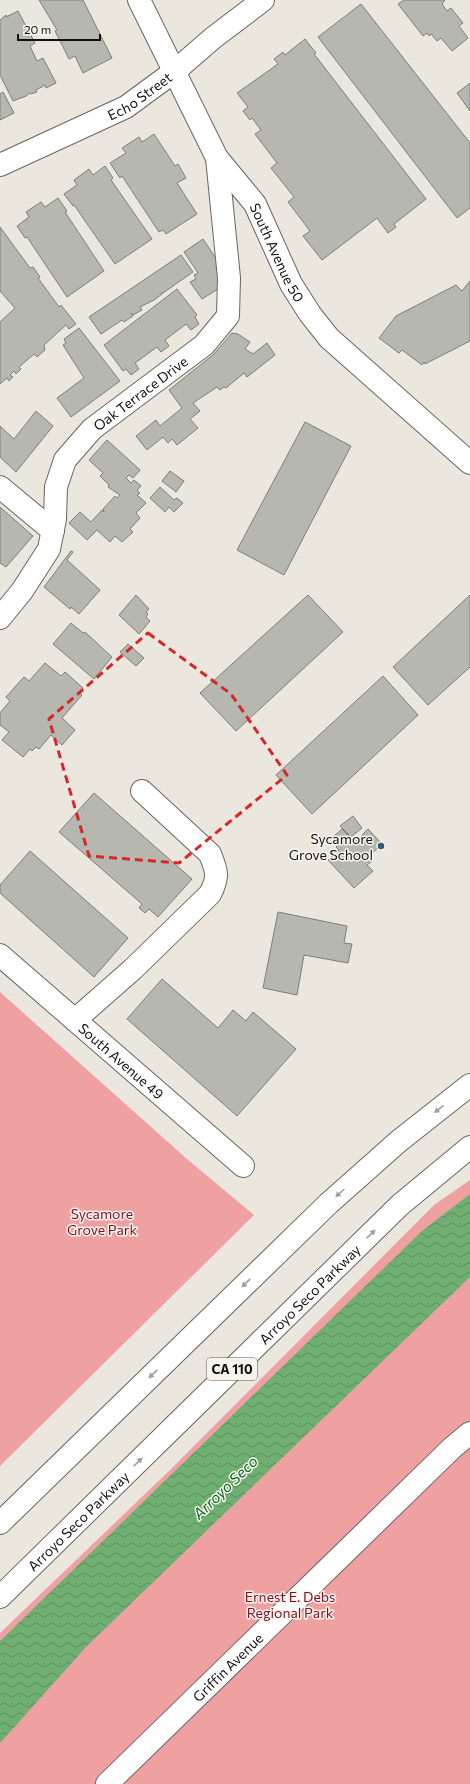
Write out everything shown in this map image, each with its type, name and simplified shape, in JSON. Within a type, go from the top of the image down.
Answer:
[{"type":"main road","name":"South Avenue 50","points":[[140,0],[217,158],[255,204],[291,284],[310,314],[329,338],[470,463]]},
{"type":"main road","name":"Echo Street","points":[[0,165],[126,106],[175,71],[213,38],[263,0]]},
{"type":"main road","name":"Oak Terrace Drive","points":[[0,618],[22,591],[49,549],[55,519],[56,487],[65,460],[92,429],[204,345],[228,316],[229,278],[217,158]]},
{"type":"main road","points":[[0,487],[53,531]]},
{"type":"main road","points":[[75,1020],[133,969],[210,894],[217,881],[216,867],[210,854],[142,791]]},
{"type":"main road","name":"South Avenue 49","points":[[0,955],[243,1166]]},
{"type":"main road","points":[[0,1523],[328,1204],[399,1141],[470,1085]]},
{"type":"main road","name":"Arroyo Seco Parkway","points":[[0,1597],[400,1205],[470,1147]]},
{"type":"main road","name":"Griffin Avenue","points":[[106,1784],[452,1448],[470,1433]]},
{"type":"highlighted area","points":[[148,633],[231,694],[287,775],[179,863],[89,856],[49,719]]},
{"type":"green space","name":"Sycamore Grove Park","points":[[0,992],[187,1159],[254,1215],[0,1466]]},
{"type":"green space","name":"Ernest E. Debs Regional Park","points":[[470,1180],[470,1784],[0,1784],[0,1633],[170,1470],[434,1205]]},
{"type":"water","name":"Arroyo Seco","points":[[470,1194],[470,1277],[87,1646],[0,1743],[0,1641],[422,1231]]},
{"type":"building","points":[[39,0],[83,0],[112,58],[83,73],[75,56],[69,59],[55,31],[57,30]]},
{"type":"building","points":[[404,0],[445,0],[442,4],[447,11],[451,8],[463,23],[459,26],[468,38],[452,51],[441,38],[437,41],[431,34],[429,36],[427,33],[423,36],[398,4]]},
{"type":"building","points":[[361,4],[470,143],[470,208],[457,218],[318,37]]},
{"type":"building","points":[[18,11],[35,43],[30,46],[37,61],[43,58],[56,83],[46,88],[45,85],[36,90],[37,92],[30,93],[13,101],[0,75],[0,20],[6,15],[6,17]]},
{"type":"building","points":[[305,39],[316,53],[314,54],[426,199],[394,224],[396,227],[388,233],[377,218],[322,260],[303,236],[310,231],[288,202],[294,197],[271,168],[277,163],[255,134],[261,130],[252,118],[250,120],[243,111],[248,107],[237,93],[278,64],[274,59],[283,52],[285,55]]},
{"type":"building","points":[[470,83],[470,111],[457,93]]},
{"type":"building","points":[[3,92],[14,113],[0,120],[0,94]]},
{"type":"building","points":[[154,134],[175,166],[178,164],[186,178],[177,183],[197,214],[166,234],[163,230],[159,232],[122,176],[120,178],[110,163],[126,153],[122,148],[139,137],[142,142]]},
{"type":"building","points":[[105,166],[113,178],[111,180],[152,239],[115,264],[74,205],[73,206],[64,194],[77,185],[74,180],[89,169],[93,175]]},
{"type":"building","points":[[58,198],[67,211],[65,212],[104,271],[67,297],[27,237],[25,238],[17,226],[29,217],[26,212],[41,202],[45,207]]},
{"type":"building","points":[[0,227],[30,268],[33,267],[40,277],[38,278],[59,307],[61,305],[76,324],[69,329],[66,325],[44,345],[45,350],[37,357],[34,354],[19,367],[21,369],[16,374],[14,371],[10,375],[13,377],[9,381],[7,378],[0,384],[0,322],[15,308],[0,291]]},
{"type":"building","points":[[203,239],[217,260],[218,289],[202,299],[190,282],[196,279],[194,275],[198,273],[184,252]]},
{"type":"building","points":[[181,255],[193,272],[161,293],[162,294],[154,300],[140,307],[142,310],[133,315],[131,313],[133,316],[124,322],[122,320],[101,334],[89,317]]},
{"type":"building","points":[[470,281],[470,341],[425,364],[424,362],[422,365],[402,350],[399,353],[379,338],[396,316],[456,285],[462,291]]},
{"type":"building","points":[[177,289],[197,315],[195,317],[199,324],[191,330],[186,324],[165,340],[169,346],[161,352],[157,347],[135,363],[139,369],[131,375],[126,369],[123,371],[104,345]]},
{"type":"building","points":[[79,328],[120,381],[71,417],[57,398],[84,378],[63,345],[66,343],[64,339]]},
{"type":"building","points":[[232,333],[238,334],[250,342],[245,349],[253,354],[267,343],[275,355],[247,377],[244,373],[226,388],[224,387],[220,390],[217,387],[193,403],[200,411],[190,419],[198,428],[177,445],[172,439],[168,443],[163,437],[147,450],[136,436],[156,420],[160,426],[182,408],[169,390],[214,354]]},
{"type":"building","points":[[36,411],[53,426],[16,472],[0,457],[0,426],[14,439]]},
{"type":"building","points":[[305,422],[351,446],[284,575],[237,550]]},
{"type":"building","points":[[107,440],[140,470],[133,478],[129,475],[126,478],[131,483],[134,480],[141,486],[137,490],[140,493],[137,495],[146,503],[136,513],[140,518],[130,529],[133,532],[122,542],[115,536],[110,542],[97,530],[87,540],[69,523],[80,512],[91,522],[102,510],[104,512],[103,509],[115,496],[117,498],[120,495],[108,487],[109,485],[100,476],[103,473],[89,460]]},
{"type":"building","points":[[170,471],[184,481],[176,492],[162,481]]},
{"type":"building","points":[[160,487],[174,500],[177,498],[183,503],[174,512],[169,507],[165,512],[150,498]]},
{"type":"building","points":[[0,507],[33,536],[6,567],[0,563]]},
{"type":"building","points":[[71,551],[73,552],[67,560],[100,590],[79,614],[71,607],[70,609],[44,587]]},
{"type":"building","points":[[136,595],[149,609],[146,612],[148,614],[146,617],[150,621],[139,634],[119,615]]},
{"type":"building","points":[[308,595],[343,632],[236,731],[200,693]]},
{"type":"building","points":[[470,595],[470,667],[428,705],[393,667]]},
{"type":"building","points":[[71,623],[83,633],[85,632],[112,657],[94,679],[53,644]]},
{"type":"building","points":[[128,644],[144,658],[136,666],[120,652]]},
{"type":"building","points":[[45,663],[61,676],[65,672],[83,688],[79,692],[82,695],[62,718],[75,730],[62,745],[51,735],[39,749],[36,747],[32,751],[30,749],[23,757],[2,740],[9,732],[0,725],[0,713],[10,701],[6,697],[24,677],[29,681]]},
{"type":"building","points":[[383,676],[418,715],[312,814],[276,775]]},
{"type":"building","points":[[94,793],[192,879],[158,917],[149,909],[145,913],[139,908],[142,904],[59,832]]},
{"type":"building","points":[[353,816],[362,828],[351,837],[340,826]]},
{"type":"building","points":[[342,829],[355,842],[368,829],[382,844],[368,857],[372,861],[367,865],[373,871],[354,888],[328,860],[339,850],[336,847],[339,844],[333,837]]},
{"type":"building","points":[[30,851],[128,938],[94,977],[0,893],[0,885]]},
{"type":"building","points":[[278,912],[347,926],[344,943],[352,944],[348,963],[304,955],[297,995],[263,988]]},
{"type":"building","points":[[162,979],[218,1028],[233,1010],[246,1021],[253,1012],[296,1049],[237,1116],[127,1019]]},
{"type":"place","name":"Sycamore Grove School","points":[[381,846]]}]
